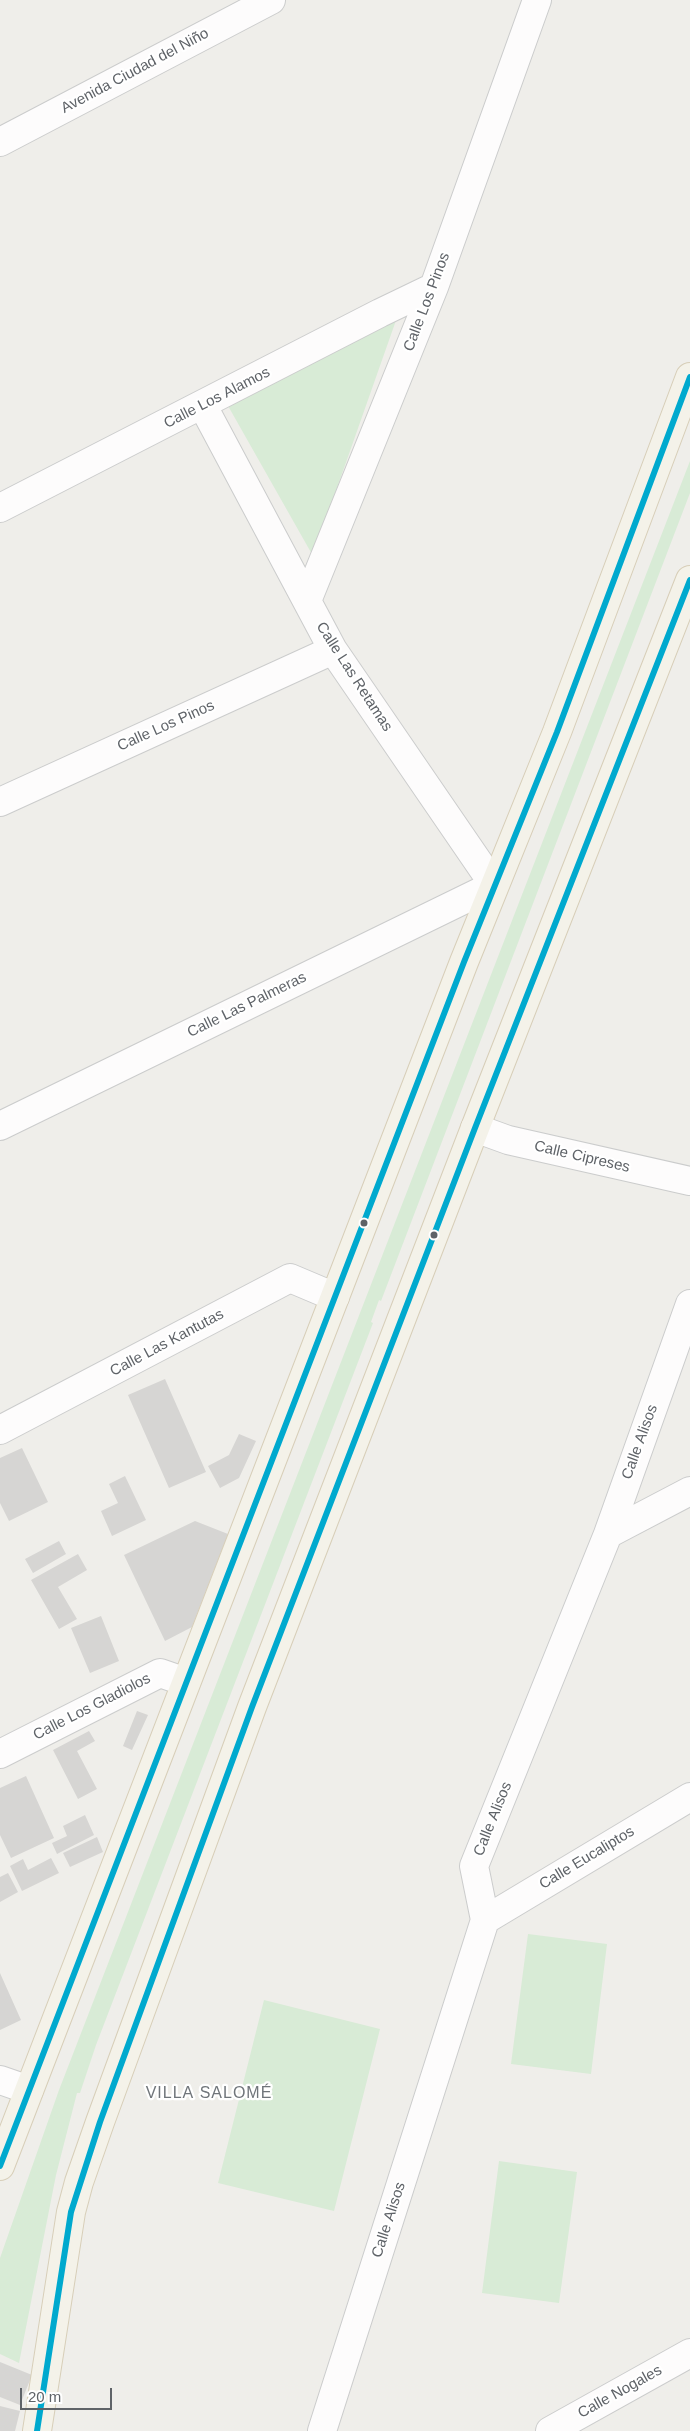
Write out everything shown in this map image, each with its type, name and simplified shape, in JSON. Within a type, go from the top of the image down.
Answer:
[{"type":"main road","points":[[0,2166],[494,885],[557,732],[690,377]]},
{"type":"main road","points":[[37,2431],[71,2212],[79,2182],[252,1707],[475,1128],[690,580]]},
{"type":"street","name":"Avenida Ciudad del Niño","points":[[0,142],[271,0]]},
{"type":"street","name":"Calle Los Pinos","points":[[307,601],[434,287],[537,0]]},
{"type":"street","name":"Calle Los Alamos","points":[[0,508],[434,287]]},
{"type":"street","name":"Calle Las Retamas","points":[[202,406],[333,650],[494,885]]},
{"type":"street","name":"Calle Los Pinos","points":[[0,802],[333,650]]},
{"type":"street","name":"Calle Las Palmeras","points":[[0,1126],[494,885]]},
{"type":"street","name":"Calle Cipreses","points":[[475,1128],[508,1140],[690,1181]]},
{"type":"street","name":"Calle Las Kantutas","points":[[0,1430],[290,1278],[336,1297]]},
{"type":"street","name":"Calle Alisos","points":[[322,2431],[484,1920],[474,1866],[608,1534],[690,1304]]},
{"type":"street","points":[[608,1534],[690,1491]]},
{"type":"street","name":"Calle Los Gladiolos","points":[[0,1754],[160,1673],[186,1682]]},
{"type":"street","name":"Calle Eucaliptos","points":[[484,1920],[690,1797]]},
{"type":"street","points":[[0,2080],[29,2090]]},
{"type":"street","name":"Calle Nogales","points":[[551,2431],[690,2353]]},
{"type":"green space","points":[[400,309],[313,556],[223,397]]},
{"type":"green space","points":[[690,461],[690,493],[381,1301],[379,1300],[371,1322],[373,1323],[96,2045],[80,2093],[77,2093],[56,2175],[19,2363],[0,2354],[0,2258],[59,2090]]},
{"type":"green space","points":[[528,1934],[607,1944],[591,2074],[511,2064]]},
{"type":"green space","points":[[264,2000],[380,2029],[334,2211],[218,2183]]},
{"type":"green space","points":[[499,2161],[577,2172],[559,2303],[482,2293]]},
{"type":"building","points":[[165,1379],[206,1472],[169,1488],[128,1395]]},
{"type":"building","points":[[239,1434],[256,1441],[239,1478],[220,1488],[208,1466],[229,1455]]},
{"type":"building","points":[[22,1448],[48,1502],[9,1521],[0,1503],[0,1458]]},
{"type":"building","points":[[125,1476],[146,1520],[112,1536],[101,1511],[118,1503],[109,1484]]},
{"type":"building","points":[[195,1521],[228,1534],[192,1627],[165,1641],[124,1555]]},
{"type":"building","points":[[59,1541],[66,1554],[33,1573],[25,1559]]},
{"type":"building","points":[[78,1554],[87,1570],[58,1587],[77,1619],[59,1629],[31,1580]]},
{"type":"building","points":[[101,1616],[119,1661],[90,1673],[71,1628]]},
{"type":"building","points":[[137,1711],[148,1715],[132,1750],[123,1746]]},
{"type":"building","points":[[89,1731],[95,1741],[77,1751],[97,1789],[78,1799],[53,1750]]},
{"type":"building","points":[[26,1776],[54,1838],[11,1858],[0,1835],[0,1788]]},
{"type":"building","points":[[85,1815],[94,1835],[57,1854],[52,1843],[67,1836],[63,1826]]},
{"type":"building","points":[[97,1837],[103,1852],[70,1867],[63,1853]]},
{"type":"building","points":[[51,1858],[59,1873],[22,1891],[10,1866],[23,1859],[28,1870]]},
{"type":"building","points":[[8,1873],[18,1892],[0,1902],[0,1877]]},
{"type":"building","points":[[0,1973],[21,2020],[0,2030]]},
{"type":"building","points":[[0,2362],[32,2375],[20,2405],[0,2397]]},
{"type":"building","points":[[0,2406],[20,2411],[15,2431],[0,2431]]},
{"type":"transit line","points":[[0,2166],[464,962],[557,732],[690,377]]},
{"type":"transit line","points":[[37,2431],[71,2212],[100,2122],[252,1707],[475,1128],[690,580]]},
{"type":"district","name":"VILLA SALOMÉ","points":[[209,2094]]}]
